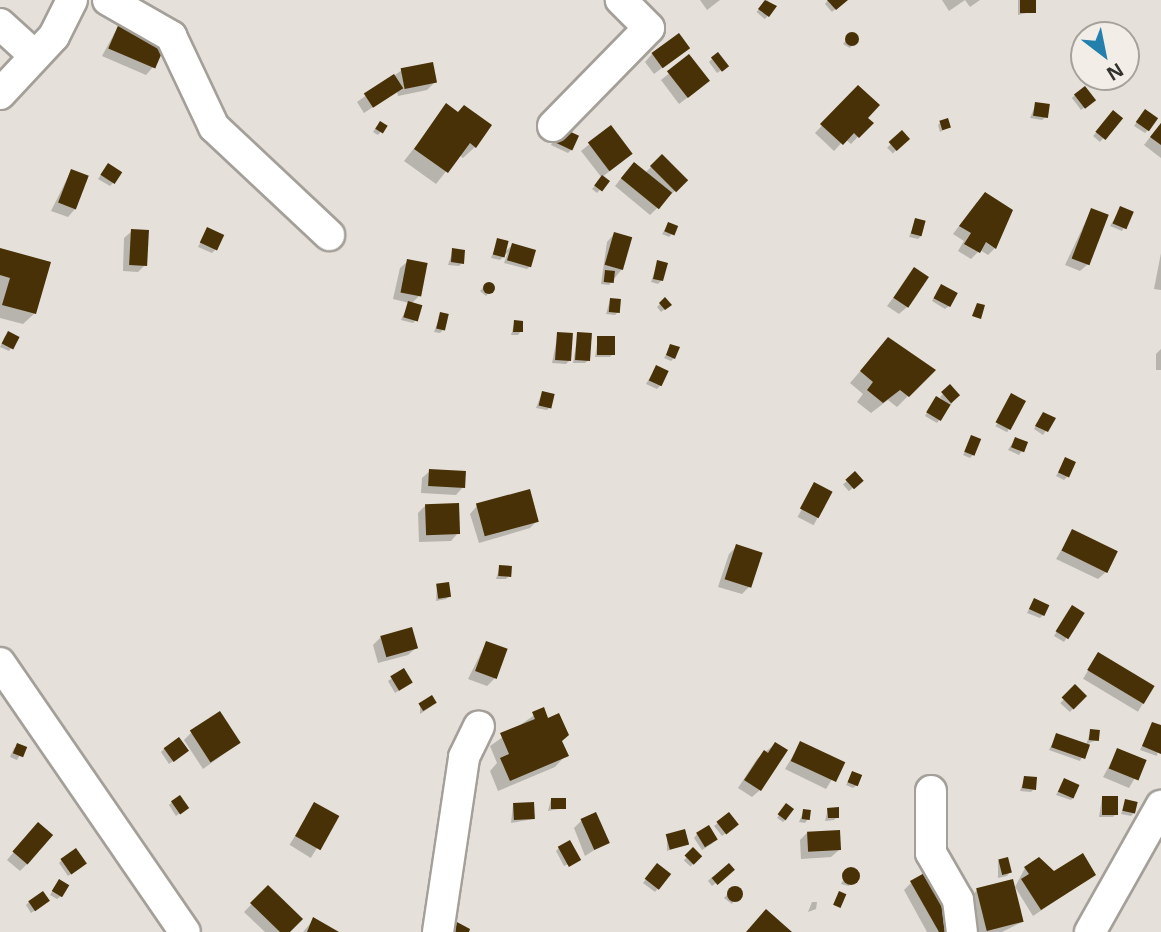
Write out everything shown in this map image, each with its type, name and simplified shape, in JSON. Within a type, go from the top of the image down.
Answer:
[{"type":"street","points":[[0,94],[54,36],[71,3],[106,0],[171,36],[214,127],[329,235]]},
{"type":"street","points":[[553,126],[649,27],[621,0]]},
{"type":"street","points":[[0,24],[35,56]]},
{"type":"street","points":[[0,663],[186,932]]},
{"type":"street","points":[[438,932],[464,757],[479,726]]},
{"type":"street","points":[[931,791],[931,853],[958,900],[962,932]]},
{"type":"street","points":[[1090,932],[1161,806]]},
{"type":"building","points":[[765,0],[777,6],[769,17],[758,9]]},
{"type":"building","points":[[827,0],[848,0],[836,10]]},
{"type":"building","points":[[1020,0],[1036,0],[1036,13],[1020,13]]},
{"type":"building","points":[[120,21],[167,41],[155,69],[108,49]]},
{"type":"building","points":[[849,32],[855,32],[859,39],[855,46],[849,46],[845,42],[845,36]]},
{"type":"building","points":[[679,33],[690,48],[663,68],[651,53]]},
{"type":"building","points":[[718,52],[729,66],[722,72],[711,58]]},
{"type":"building","points":[[689,54],[710,81],[688,98],[667,71]]},
{"type":"building","points":[[433,62],[437,83],[405,89],[401,68]]},
{"type":"building","points":[[394,74],[403,88],[373,108],[364,94]]},
{"type":"building","points":[[858,85],[880,105],[868,118],[874,123],[859,138],[854,133],[843,145],[820,124]]},
{"type":"building","points":[[1079,91],[1089,91],[1096,100],[1085,109],[1074,95]]},
{"type":"building","points":[[1035,102],[1050,104],[1048,118],[1033,116]]},
{"type":"building","points":[[446,103],[458,112],[464,105],[492,125],[476,148],[470,143],[448,173],[414,149]]},
{"type":"building","points":[[1145,109],[1158,118],[1149,131],[1136,122]]},
{"type":"building","points":[[1113,110],[1123,118],[1105,140],[1095,132]]},
{"type":"building","points":[[948,118],[951,128],[942,130],[939,121]]},
{"type":"building","points":[[380,121],[388,126],[383,133],[375,129]]},
{"type":"building","points":[[1161,123],[1161,145],[1150,137]]},
{"type":"building","points":[[611,125],[633,154],[610,171],[588,142]]},
{"type":"building","points":[[560,127],[579,136],[572,150],[553,142]]},
{"type":"building","points":[[902,130],[910,139],[897,151],[889,142]]},
{"type":"building","points":[[662,154],[688,180],[676,192],[650,166]]},
{"type":"building","points":[[634,162],[672,193],[659,209],[621,178]]},
{"type":"building","points":[[108,163],[122,172],[115,184],[100,175]]},
{"type":"building","points":[[71,169],[89,176],[76,209],[58,203]]},
{"type":"building","points":[[602,175],[610,181],[602,191],[594,185]]},
{"type":"building","points":[[985,192],[1013,210],[996,249],[986,242],[980,253],[964,244],[971,233],[959,226]]},
{"type":"building","points":[[1120,206],[1134,212],[1126,229],[1113,223]]},
{"type":"building","points":[[1091,208],[1109,215],[1089,265],[1072,258]]},
{"type":"building","points":[[915,218],[926,221],[921,236],[911,233]]},
{"type":"building","points":[[668,222],[678,226],[674,235],[664,231]]},
{"type":"building","points":[[207,227],[224,235],[217,250],[200,242]]},
{"type":"building","points":[[131,229],[149,230],[147,266],[129,265]]},
{"type":"building","points":[[614,232],[632,237],[623,270],[605,265]]},
{"type":"building","points":[[497,238],[509,241],[505,257],[493,254]]},
{"type":"building","points":[[512,243],[536,250],[531,267],[507,260]]},
{"type":"building","points":[[0,248],[51,262],[36,314],[2,305],[10,278],[0,275]]},
{"type":"building","points":[[452,248],[465,250],[464,264],[451,262]]},
{"type":"building","points":[[407,259],[428,263],[421,296],[401,292]]},
{"type":"building","points":[[657,260],[668,263],[663,281],[653,279]]},
{"type":"building","points":[[914,267],[929,277],[908,308],[893,298]]},
{"type":"building","points":[[605,270],[615,271],[614,283],[604,282]]},
{"type":"building","points":[[489,282],[495,288],[489,294],[483,288]]},
{"type":"building","points":[[941,284],[958,293],[950,307],[933,298]]},
{"type":"building","points":[[665,297],[672,305],[665,310],[659,303]]},
{"type":"building","points":[[610,298],[621,299],[620,313],[609,312]]},
{"type":"building","points":[[408,301],[422,305],[418,321],[403,317]]},
{"type":"building","points":[[977,303],[985,305],[981,319],[972,316]]},
{"type":"building","points":[[440,312],[449,314],[445,331],[436,329]]},
{"type":"building","points":[[514,320],[523,321],[523,332],[513,332]]},
{"type":"building","points":[[8,331],[20,337],[13,349],[2,343]]},
{"type":"building","points":[[557,332],[573,333],[571,361],[555,360]]},
{"type":"building","points":[[577,332],[592,333],[590,361],[575,360]]},
{"type":"building","points":[[597,336],[615,336],[615,355],[597,355]]},
{"type":"building","points":[[888,337],[936,370],[909,397],[900,390],[883,403],[867,390],[873,382],[860,371]]},
{"type":"building","points":[[670,344],[680,347],[675,359],[666,355]]},
{"type":"building","points":[[656,365],[669,371],[662,386],[649,380]]},
{"type":"building","points":[[950,384],[960,395],[951,403],[941,392]]},
{"type":"building","points":[[542,391],[555,394],[551,409],[539,406]]},
{"type":"building","points":[[1011,393],[1026,401],[1011,430],[996,422]]},
{"type":"building","points":[[936,396],[951,405],[941,421],[926,412]]},
{"type":"building","points":[[1043,412],[1056,418],[1048,432],[1035,426]]},
{"type":"building","points":[[971,435],[981,439],[974,456],[964,452]]},
{"type":"building","points":[[1015,437],[1028,442],[1024,452],[1011,447]]},
{"type":"building","points":[[1065,457],[1076,462],[1069,477],[1058,473]]},
{"type":"building","points":[[429,469],[466,471],[465,488],[428,486]]},
{"type":"building","points":[[855,471],[864,481],[854,489],[845,480]]},
{"type":"building","points":[[814,482],[833,492],[818,518],[800,508]]},
{"type":"building","points":[[530,489],[539,522],[485,536],[476,503]]},
{"type":"building","points":[[459,503],[460,534],[426,535],[425,504]]},
{"type":"building","points":[[1072,529],[1118,551],[1107,573],[1061,551]]},
{"type":"building","points":[[736,544],[763,553],[751,588],[725,579]]},
{"type":"building","points":[[499,565],[512,566],[511,577],[498,576]]},
{"type":"building","points":[[449,582],[451,597],[438,599],[436,584]]},
{"type":"building","points":[[1034,598],[1049,605],[1044,616],[1029,609]]},
{"type":"building","points":[[1072,605],[1085,613],[1068,639],[1056,631]]},
{"type":"building","points":[[412,627],[418,648],[386,657],[380,636]]},
{"type":"building","points":[[486,641],[508,649],[497,679],[475,671]]},
{"type":"building","points":[[1098,652],[1155,686],[1144,704],[1087,670]]},
{"type":"building","points":[[404,668],[413,683],[399,691],[390,676]]},
{"type":"building","points":[[1075,684],[1087,696],[1074,709],[1062,697]]},
{"type":"building","points":[[432,695],[437,703],[423,711],[418,703]]},
{"type":"building","points":[[544,707],[548,718],[559,713],[569,735],[562,741],[569,756],[510,781],[500,758],[509,754],[500,733],[535,719],[532,712]]},
{"type":"building","points":[[220,711],[241,743],[211,762],[190,731]]},
{"type":"building","points":[[1152,722],[1161,725],[1161,754],[1142,746]]},
{"type":"building","points":[[1090,729],[1100,730],[1099,741],[1089,740]]},
{"type":"building","points":[[1056,733],[1090,745],[1085,759],[1051,747]]},
{"type":"building","points":[[179,737],[189,751],[174,762],[164,748]]},
{"type":"building","points":[[800,741],[845,762],[836,782],[791,761]]},
{"type":"building","points":[[775,742],[788,750],[761,791],[744,780],[764,750],[768,753]]},
{"type":"building","points":[[17,743],[27,747],[23,757],[13,753]]},
{"type":"building","points":[[1117,748],[1147,760],[1138,780],[1109,768]]},
{"type":"building","points":[[852,771],[862,775],[858,786],[848,782]]},
{"type":"building","points":[[1024,776],[1037,777],[1036,790],[1022,788]]},
{"type":"building","points":[[1064,778],[1080,785],[1073,799],[1058,792]]},
{"type":"building","points":[[180,795],[189,808],[180,814],[171,801]]},
{"type":"building","points":[[1102,796],[1118,796],[1118,815],[1102,815]]},
{"type":"building","points":[[551,798],[566,798],[566,809],[551,809]]},
{"type":"building","points":[[1125,799],[1138,802],[1135,814],[1122,811]]},
{"type":"building","points":[[314,802],[339,816],[320,850],[295,836]]},
{"type":"building","points":[[534,802],[535,819],[514,820],[513,803]]},
{"type":"building","points":[[786,803],[794,809],[786,820],[778,814]]},
{"type":"building","points":[[839,807],[839,818],[828,818],[827,808]]},
{"type":"building","points":[[803,809],[811,810],[810,820],[802,819]]},
{"type":"building","points":[[596,812],[610,843],[594,850],[580,819]]},
{"type":"building","points":[[729,812],[739,825],[726,834],[716,822]]},
{"type":"building","points":[[38,822],[53,835],[28,865],[12,851]]},
{"type":"building","points":[[709,825],[718,840],[705,847],[696,833]]},
{"type":"building","points":[[685,829],[689,844],[670,850],[666,834]]},
{"type":"building","points":[[840,830],[841,850],[808,852],[807,832]]},
{"type":"building","points":[[570,840],[581,860],[569,867],[558,847]]},
{"type":"building","points":[[693,847],[702,856],[694,865],[685,855]]},
{"type":"building","points":[[76,848],[87,864],[71,874],[60,859]]},
{"type":"building","points":[[1083,853],[1096,875],[1041,910],[1021,879],[1029,874],[1024,867],[1039,857],[1054,871]]},
{"type":"building","points":[[1008,857],[1012,873],[1002,875],[998,859]]},
{"type":"building","points":[[657,863],[671,874],[659,890],[645,879]]},
{"type":"building","points":[[729,863],[735,870],[718,885],[712,878]]},
{"type":"building","points":[[851,867],[857,870],[860,876],[857,882],[851,885],[845,882],[842,876],[845,870]]},
{"type":"building","points":[[928,871],[957,932],[939,932],[910,881]]},
{"type":"building","points":[[59,879],[69,885],[62,897],[52,891]]},
{"type":"building","points":[[1013,879],[1024,922],[987,931],[976,888]]},
{"type":"building","points":[[268,885],[303,919],[290,932],[280,932],[250,903]]},
{"type":"building","points":[[732,886],[738,886],[743,894],[741,900],[732,902],[727,897],[727,891]]},
{"type":"building","points":[[43,891],[50,901],[35,911],[28,901]]},
{"type":"building","points":[[839,891],[846,894],[841,908],[833,905]]},
{"type":"building","points":[[766,909],[792,932],[746,932]]},
{"type":"building","points":[[313,917],[339,932],[307,932]]},
{"type":"building","points":[[455,921],[470,929],[469,932],[449,932]]}]
